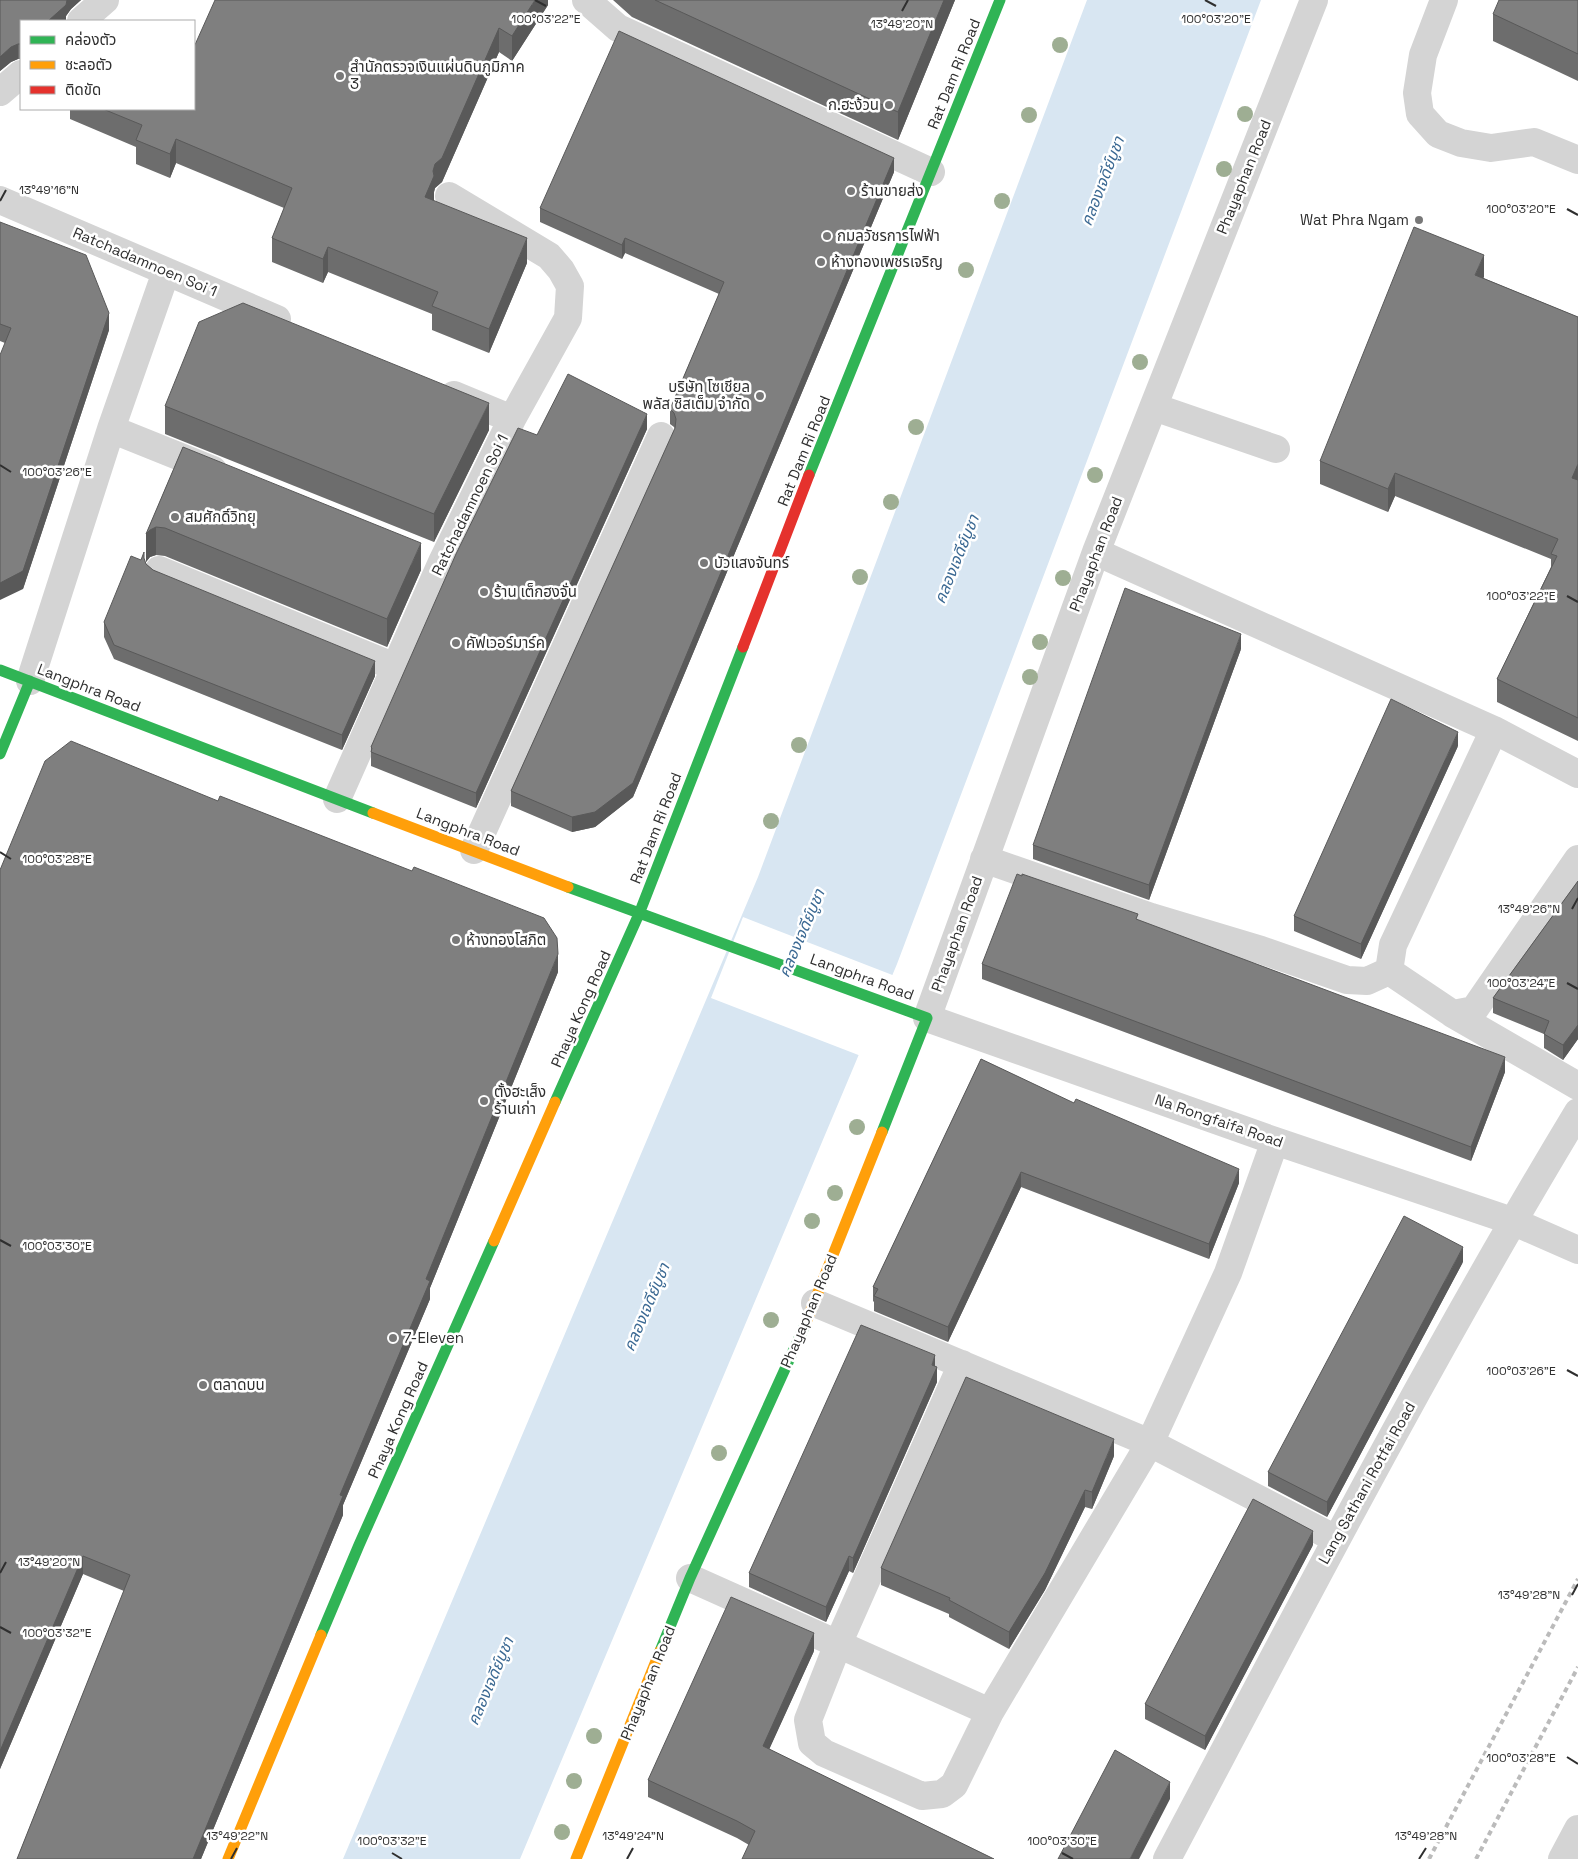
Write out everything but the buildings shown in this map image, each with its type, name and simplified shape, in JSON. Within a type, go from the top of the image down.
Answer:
[{"type":"street","points":[[82,20],[105,0]]},
{"type":"street","points":[[586,0],[618,28],[931,172]]},
{"type":"street","name":"Rat Dam Ri Road","points":[[639,914],[815,461],[1000,0]]},
{"type":"street","name":"Phayaphan Road","points":[[576,1859],[690,1578],[815,1303],[926,1018],[1096,552],[1314,0]]},
{"type":"street","points":[[1444,0],[1423,56],[1417,93],[1420,114],[1438,134],[1461,143],[1491,148],[1534,142],[1578,160]]},
{"type":"street","points":[[0,92],[20,75]]},
{"type":"street","points":[[449,196],[549,256],[561,270],[570,286],[568,318],[512,419]]},
{"type":"street","name":"Ratchadamnoen Soi 1","points":[[0,200],[303,330]]},
{"type":"street","points":[[0,754],[30,681],[112,428],[166,272]]},
{"type":"street","name":"Ratchadamnoen Soi 1","points":[[337,799],[395,667],[432,558],[512,419],[431,385]]},
{"type":"street","points":[[1154,407],[1276,449]]},
{"type":"street","points":[[112,428],[240,480]]},
{"type":"street","points":[[474,850],[661,436]]},
{"type":"street","points":[[1096,552],[1494,730],[1578,774]]},
{"type":"street","points":[[159,570],[395,667]]},
{"type":"street","name":"Langphra Road","points":[[0,670],[639,914],[895,1005],[926,1018]]},
{"type":"street","points":[[1388,971],[1393,945],[1494,730]]},
{"type":"street","points":[[984,859],[1151,917],[1261,950],[1347,980],[1367,981],[1388,971]]},
{"type":"street","points":[[1453,1014],[1474,1010],[1578,860]]},
{"type":"street","name":"Phaya Kong Road","points":[[228,1859],[359,1545],[639,914]]},
{"type":"street","points":[[1388,971],[1453,1014],[1578,1086]]},
{"type":"street","name":"Na Rongfaifa Road","points":[[926,1018],[1275,1141],[1512,1221],[1578,1250]]},
{"type":"street","name":"Lang Sathani Rotfai Road","points":[[1167,1859],[1336,1539],[1512,1221],[1578,1112]]},
{"type":"street","points":[[962,1364],[838,1644],[808,1720],[812,1743],[824,1753],[922,1796],[942,1794],[954,1785],[990,1712],[1150,1442],[1228,1273],[1275,1141]]},
{"type":"street","points":[[815,1303],[1150,1442],[1336,1539]]},
{"type":"street","points":[[690,1578],[990,1712]]},
{"type":"street","points":[[1562,1859],[1578,1829]]},
{"type":"water","name":"คลองเจดีย์บูชา","points":[[1087,0],[1261,0],[897,964],[520,1859],[343,1859],[758,877]]},
{"type":"pier","points":[[743,917],[895,976],[861,1056],[711,998]]},
{"type":"railway","points":[[1429,1859],[1578,1579]]},
{"type":"railway","points":[[1476,1859],[1578,1667]]},
{"type":"traffic: fast","points":[[809,475],[1000,0]]},
{"type":"traffic: fast","points":[[555,1102],[639,914],[743,647]]},
{"type":"traffic: fast","points":[[0,670],[373,813]]},
{"type":"traffic: fast","points":[[0,754],[30,681]]},
{"type":"traffic: fast","points":[[568,887],[927,1018],[882,1132]]},
{"type":"traffic: fast","points":[[321,1635],[494,1241]]},
{"type":"traffic: fast","points":[[660,1651],[690,1578],[805,1325]]},
{"type":"traffic: slow","points":[[373,813],[568,887]]},
{"type":"traffic: slow","points":[[494,1241],[555,1102]]},
{"type":"traffic: slow","points":[[805,1325],[882,1132]]},
{"type":"traffic: slow","points":[[228,1859],[321,1635]]},
{"type":"traffic: slow","points":[[576,1859],[660,1651]]},
{"type":"traffic: jam","points":[[743,647],[809,475]]},
{"type":"place","name":"สำนักตรวจเงินแผ่นดินภูมิภาค 3","points":[[340,76]]},
{"type":"place","name":"ก.ฮะง้วน","points":[[889,105]]},
{"type":"place","name":"ร้านขายส่ง","points":[[851,191]]},
{"type":"place","name":"Wat Phra Ngam","points":[[1419,220]]},
{"type":"place","name":"กมลวัชรการไฟฟ้า","points":[[827,236]]},
{"type":"place","name":"ห้างทองเพชรเจริญ","points":[[821,262]]},
{"type":"place","name":"บริษัท โซเชียล พลัส ซิสเต็ม จำกัด","points":[[760,396]]},
{"type":"place","name":"สมศักดิ์วิทยุ","points":[[175,517]]},
{"type":"place","name":"บัวแสงจันทร์","points":[[704,563]]},
{"type":"place","name":"ร้าน เต็กฮงจั่น","points":[[484,592]]},
{"type":"place","name":"คัฟเวอร์มาร์ค","points":[[456,643]]},
{"type":"place","name":"ห้างทองโสภิต","points":[[456,940]]},
{"type":"place","name":"ตั้งฮะเส็ง ร้านเก่า","points":[[484,1101]]},
{"type":"place","name":"7-Eleven","points":[[393,1338]]},
{"type":"place","name":"ตลาดบน","points":[[203,1385]]}]
